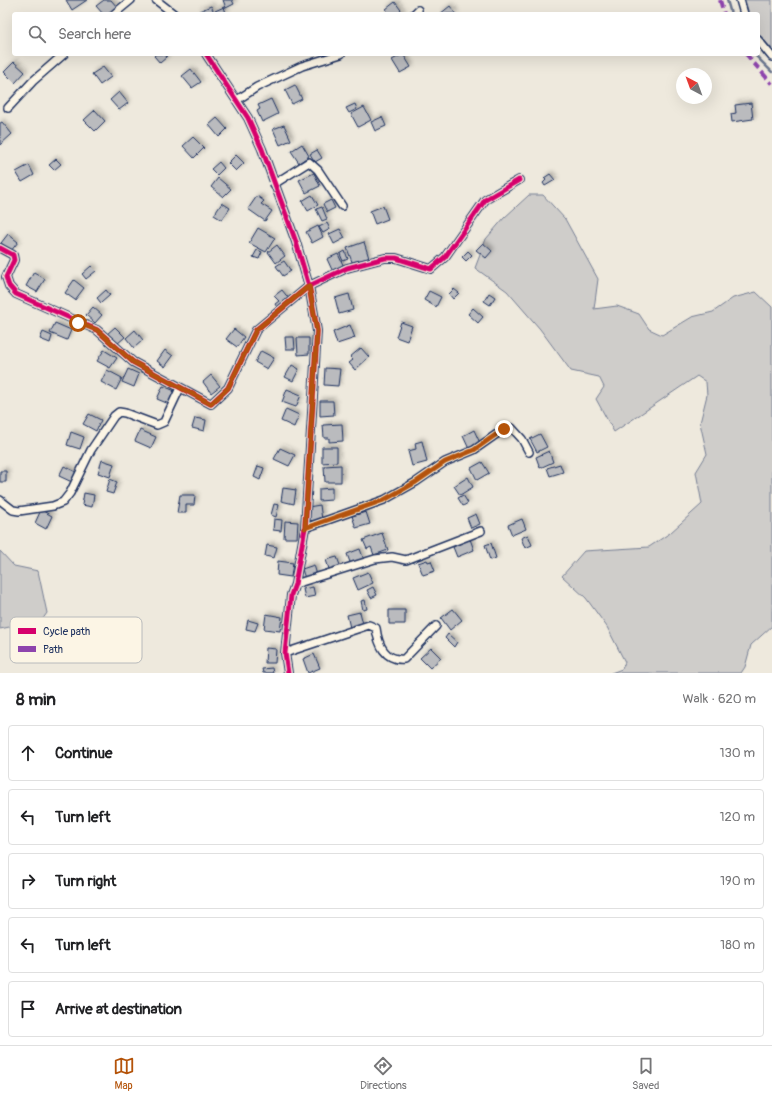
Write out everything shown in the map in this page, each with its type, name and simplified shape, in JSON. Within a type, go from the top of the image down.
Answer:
[{"type":"street","points":[[116,12],[131,0]]},
{"type":"street","points":[[156,0],[171,12]]},
{"type":"street","points":[[740,0],[743,12]]},
{"type":"street","points":[[760,42],[772,57]]},
{"type":"street","points":[[8,108],[33,81],[62,56]]},
{"type":"street","points":[[207,56],[237,100],[262,149],[296,242],[309,286],[317,331],[305,528],[295,584],[291,595],[285,653],[288,673]]},
{"type":"street","points":[[237,100],[257,87],[302,66],[334,56]]},
{"type":"street","points":[[274,184],[310,162],[318,170],[342,206]]},
{"type":"street","points":[[0,248],[13,255],[14,260],[6,277],[9,286],[16,294],[97,330],[133,362],[211,404],[228,388],[256,330],[309,286],[347,268],[384,258],[396,258],[431,269],[446,257],[485,200],[519,180]]},
{"type":"street","points":[[0,500],[13,510],[19,511],[53,506],[63,502],[70,494],[91,450],[114,416],[119,412],[125,413],[157,425],[164,422],[180,388]]},
{"type":"street","points":[[305,528],[384,500],[416,482],[445,462],[474,450],[504,429],[512,428],[522,439],[529,452]]},
{"type":"street","points":[[295,584],[374,559],[392,557],[406,560],[481,531]]},
{"type":"street","points":[[285,653],[369,626],[376,628],[377,639],[385,653],[397,660],[404,659],[436,626]]},
{"type":"shaded area","points":[[745,0],[772,0],[772,49],[760,35],[760,12],[748,12]]},
{"type":"shaded area","points":[[529,195],[543,195],[565,219],[598,279],[594,309],[617,306],[639,314],[649,329],[662,335],[692,317],[713,312],[733,298],[756,292],[772,307],[772,626],[751,645],[745,667],[741,673],[611,673],[622,669],[625,662],[607,627],[586,598],[562,576],[584,551],[649,547],[670,533],[702,504],[696,472],[707,454],[700,423],[707,395],[706,382],[697,376],[614,432],[596,399],[604,387],[599,377],[571,371],[540,329],[507,291],[475,268],[486,239],[504,218]]},
{"type":"shaded area","points":[[0,551],[14,566],[38,571],[47,613],[44,617],[10,617],[10,627],[0,629]]},
{"type":"building","points":[[66,0],[87,0],[72,10]]},
{"type":"building","points":[[104,0],[111,0],[117,7],[111,12],[101,12],[96,6]]},
{"type":"building","points":[[223,0],[232,0],[234,4],[226,8]]},
{"type":"building","points":[[395,2],[402,12],[388,12],[386,9]]},
{"type":"building","points":[[211,6],[214,12],[200,12],[199,11]]},
{"type":"building","points":[[450,6],[454,12],[442,12]]},
{"type":"building","points":[[224,7],[226,12],[215,12]]},
{"type":"building","points":[[154,56],[167,57],[160,63]]},
{"type":"building","points":[[399,56],[404,56],[411,67],[400,73],[392,60]]},
{"type":"building","points":[[14,62],[25,72],[15,83],[4,72]]},
{"type":"building","points":[[103,67],[111,77],[100,85],[92,74]]},
{"type":"building","points":[[191,69],[201,82],[192,88],[182,76]]},
{"type":"building","points":[[295,85],[302,99],[292,104],[285,90]]},
{"type":"building","points":[[119,92],[128,103],[119,110],[110,100]]},
{"type":"building","points":[[271,99],[278,114],[262,122],[257,111],[260,109],[258,105]]},
{"type":"building","points":[[751,103],[753,119],[732,122],[731,114],[736,113],[735,105]]},
{"type":"building","points":[[355,104],[357,109],[349,113],[346,108]]},
{"type":"building","points":[[364,107],[371,120],[358,127],[351,114]]},
{"type":"building","points":[[95,110],[105,121],[95,131],[84,120]]},
{"type":"building","points":[[382,117],[386,126],[375,131],[371,122]]},
{"type":"building","points":[[217,118],[227,129],[219,137],[209,125]]},
{"type":"building","points":[[2,122],[12,134],[0,145],[0,123]]},
{"type":"building","points":[[284,125],[291,140],[280,145],[273,129]]},
{"type":"building","points":[[193,137],[204,148],[194,158],[183,146]]},
{"type":"building","points":[[302,144],[309,156],[299,163],[291,151]]},
{"type":"building","points":[[317,150],[322,158],[315,162],[310,154]]},
{"type":"building","points":[[236,155],[244,163],[236,171],[228,163]]},
{"type":"building","points":[[56,159],[61,164],[54,170],[49,165]]},
{"type":"building","points":[[219,162],[224,168],[217,175],[211,169]]},
{"type":"building","points":[[29,165],[34,175],[22,182],[16,172]]},
{"type":"building","points":[[314,173],[320,186],[306,193],[299,180]]},
{"type":"building","points":[[550,174],[555,180],[545,186],[543,183],[546,180],[544,178]]},
{"type":"building","points":[[218,178],[231,189],[223,197],[211,187]]},
{"type":"building","points":[[312,195],[318,205],[308,211],[302,201]]},
{"type":"building","points":[[257,196],[264,201],[261,204],[272,211],[265,221],[248,209]]},
{"type":"building","points":[[331,200],[335,208],[327,212],[323,204]]},
{"type":"building","points":[[222,203],[230,208],[222,220],[214,215]]},
{"type":"building","points":[[383,206],[388,219],[375,224],[370,211]]},
{"type":"building","points":[[322,207],[327,219],[322,221],[316,209]]},
{"type":"building","points":[[327,223],[330,229],[323,233],[319,227]]},
{"type":"building","points":[[318,226],[323,237],[312,243],[306,232]]},
{"type":"building","points":[[258,228],[275,238],[266,252],[249,243]]},
{"type":"building","points":[[340,229],[345,238],[334,244],[329,234]]},
{"type":"building","points":[[8,234],[18,242],[11,251],[1,243]]},
{"type":"building","points":[[364,242],[369,258],[352,262],[347,248]]},
{"type":"building","points":[[483,243],[492,251],[486,258],[476,250]]},
{"type":"building","points":[[277,245],[285,256],[276,263],[268,252]]},
{"type":"building","points":[[257,250],[262,252],[259,259],[253,257]]},
{"type":"building","points":[[345,251],[348,259],[343,261],[340,254]]},
{"type":"building","points":[[468,251],[472,255],[466,261],[462,257]]},
{"type":"building","points":[[338,254],[344,267],[333,272],[327,259]]},
{"type":"building","points":[[284,261],[291,271],[283,276],[276,266]]},
{"type":"building","points":[[91,266],[96,271],[86,279],[82,274]]},
{"type":"building","points":[[34,272],[45,279],[37,292],[26,286]]},
{"type":"building","points":[[74,280],[84,288],[75,300],[65,293]]},
{"type":"building","points":[[454,289],[459,293],[453,299],[449,294]]},
{"type":"building","points":[[106,290],[110,295],[101,303],[97,298]]},
{"type":"building","points":[[282,290],[290,300],[278,309],[275,304],[279,301],[274,296]]},
{"type":"building","points":[[429,291],[441,297],[436,307],[424,300]]},
{"type":"building","points":[[489,293],[495,297],[490,305],[484,301]]},
{"type":"building","points":[[349,294],[353,310],[339,314],[335,298]]},
{"type":"building","points":[[93,307],[102,315],[95,323],[86,315]]},
{"type":"building","points":[[473,308],[483,317],[478,323],[468,314]]},
{"type":"building","points":[[401,322],[412,326],[407,341],[396,337]]},
{"type":"building","points":[[55,323],[71,330],[67,340],[50,333]]},
{"type":"building","points":[[350,325],[355,338],[337,344],[333,332]]},
{"type":"building","points":[[115,327],[125,337],[117,344],[107,334]]},
{"type":"building","points":[[234,329],[244,337],[237,347],[226,339]]},
{"type":"building","points":[[135,330],[143,340],[134,348],[126,338]]},
{"type":"building","points":[[43,332],[52,336],[50,343],[40,339]]},
{"type":"building","points":[[285,337],[294,337],[295,349],[286,349]]},
{"type":"building","points":[[297,338],[309,338],[309,354],[298,355]]},
{"type":"building","points":[[361,348],[369,357],[355,370],[349,363],[353,360],[350,357]]},
{"type":"building","points":[[104,350],[117,358],[110,368],[97,361]]},
{"type":"building","points":[[165,350],[173,356],[165,367],[157,361]]},
{"type":"building","points":[[261,351],[274,358],[267,369],[255,362]]},
{"type":"building","points":[[292,365],[299,369],[293,381],[285,377]]},
{"type":"building","points":[[325,368],[340,369],[338,386],[324,385]]},
{"type":"building","points":[[128,369],[139,374],[134,387],[122,382]]},
{"type":"building","points":[[107,370],[122,378],[116,390],[101,382]]},
{"type":"building","points":[[211,375],[220,386],[211,393],[203,382]]},
{"type":"building","points":[[163,386],[175,391],[169,404],[157,399]]},
{"type":"building","points":[[287,389],[301,395],[296,407],[282,402]]},
{"type":"building","points":[[320,401],[333,401],[334,415],[320,416]]},
{"type":"building","points":[[286,409],[299,415],[294,427],[281,421]]},
{"type":"building","points":[[89,414],[101,420],[96,431],[83,424]]},
{"type":"building","points":[[195,418],[206,420],[204,431],[192,428]]},
{"type":"building","points":[[342,424],[343,441],[329,442],[329,438],[324,438],[323,425]]},
{"type":"building","points":[[140,430],[156,437],[151,448],[135,441]]},
{"type":"building","points":[[474,430],[480,443],[469,449],[463,436]]},
{"type":"building","points":[[71,432],[84,437],[80,449],[67,445]]},
{"type":"building","points":[[540,434],[547,447],[537,452],[530,439]]},
{"type":"building","points":[[422,441],[427,462],[412,466],[408,451],[416,449],[415,443]]},
{"type":"building","points":[[322,447],[337,447],[337,462],[322,463]]},
{"type":"building","points":[[280,448],[295,455],[289,466],[274,459]]},
{"type":"building","points":[[549,451],[553,462],[540,468],[536,457]]},
{"type":"building","points":[[102,460],[114,464],[110,477],[98,473]]},
{"type":"building","points":[[482,462],[489,473],[477,480],[471,468]]},
{"type":"building","points":[[560,464],[563,472],[550,476],[547,468]]},
{"type":"building","points":[[341,465],[341,482],[325,482],[324,466]]},
{"type":"building","points":[[64,466],[78,473],[74,483],[59,476]]},
{"type":"building","points":[[258,466],[264,468],[260,480],[254,477]]},
{"type":"building","points":[[0,471],[6,471],[6,482],[0,482]]},
{"type":"building","points":[[468,477],[473,487],[460,495],[454,486]]},
{"type":"building","points":[[110,479],[117,482],[113,494],[106,492]]},
{"type":"building","points":[[283,488],[296,490],[294,504],[281,501]]},
{"type":"building","points":[[332,488],[332,500],[319,501],[319,489]]},
{"type":"building","points":[[84,493],[94,495],[92,507],[82,505]]},
{"type":"building","points":[[180,495],[195,495],[194,505],[186,505],[186,513],[177,513]]},
{"type":"building","points":[[463,495],[468,503],[463,506],[458,498]]},
{"type":"building","points":[[274,504],[279,505],[276,517],[271,515]]},
{"type":"building","points":[[320,505],[322,520],[309,521],[308,507]]},
{"type":"building","points":[[41,510],[52,516],[46,529],[35,523]]},
{"type":"building","points":[[366,512],[370,524],[356,528],[352,516]]},
{"type":"building","points":[[476,514],[480,524],[471,528],[467,518]]},
{"type":"building","points":[[274,519],[282,520],[281,531],[273,530]]},
{"type":"building","points":[[522,519],[526,529],[512,535],[508,525]]},
{"type":"building","points":[[285,521],[298,522],[297,538],[284,538]]},
{"type":"building","points":[[382,533],[388,550],[374,555],[371,547],[367,549],[363,540]]},
{"type":"building","points":[[528,535],[532,545],[525,548],[521,538]]},
{"type":"building","points":[[470,539],[474,550],[457,557],[453,547]]},
{"type":"building","points":[[491,543],[496,558],[490,560],[485,545]]},
{"type":"building","points":[[267,545],[277,547],[274,558],[265,556]]},
{"type":"building","points":[[360,549],[364,560],[351,565],[347,554]]},
{"type":"building","points":[[337,557],[341,568],[330,572],[326,560]]},
{"type":"building","points":[[427,560],[428,562],[431,561],[435,571],[423,575],[418,563]]},
{"type":"building","points":[[278,561],[293,563],[291,577],[277,575]]},
{"type":"building","points":[[314,565],[317,575],[305,579],[302,569]]},
{"type":"building","points":[[368,572],[373,583],[358,590],[353,578]]},
{"type":"building","points":[[313,587],[315,596],[305,598],[303,589]]},
{"type":"building","points":[[373,587],[377,595],[371,598],[367,590]]},
{"type":"building","points":[[365,600],[367,609],[363,610],[361,601]]},
{"type":"building","points":[[453,609],[462,620],[450,630],[441,618]]},
{"type":"building","points":[[389,610],[405,610],[405,624],[389,624]]},
{"type":"building","points":[[360,612],[363,624],[350,628],[347,615]]},
{"type":"building","points":[[266,614],[282,617],[280,631],[264,629]]},
{"type":"building","points":[[248,620],[258,623],[255,631],[246,629]]},
{"type":"building","points":[[448,634],[457,642],[454,647],[445,638]]},
{"type":"building","points":[[266,648],[276,649],[275,663],[265,663]]},
{"type":"building","points":[[431,648],[441,658],[430,668],[420,658]]},
{"type":"building","points":[[314,654],[320,668],[308,673],[303,659]]},
{"type":"building","points":[[272,668],[273,673],[263,673],[262,669]]},
{"type":"waterway","points":[[727,0],[730,12]]},
{"type":"waterway","points":[[756,56],[772,72]]},
{"type":"marked path","points":[[720,0],[723,12]]},
{"type":"marked path","points":[[748,56],[772,84]]},
{"type":"cycle path","points":[[207,56],[248,118],[262,149],[296,242],[309,286],[317,331],[305,528],[295,584],[291,595],[285,653],[288,673]]},
{"type":"cycle path","points":[[0,248],[13,255],[14,260],[6,277],[9,286],[16,294],[97,330],[133,362],[211,404],[228,388],[256,330],[309,286],[347,268],[385,258],[396,258],[431,269],[445,257],[485,200],[519,180]]},
{"type":"route","points":[[78,323],[97,330],[118,350],[149,372],[204,402],[211,404],[228,388],[256,330],[309,286],[317,331],[305,528],[384,500],[416,482],[445,462],[474,450],[504,429]]}]
